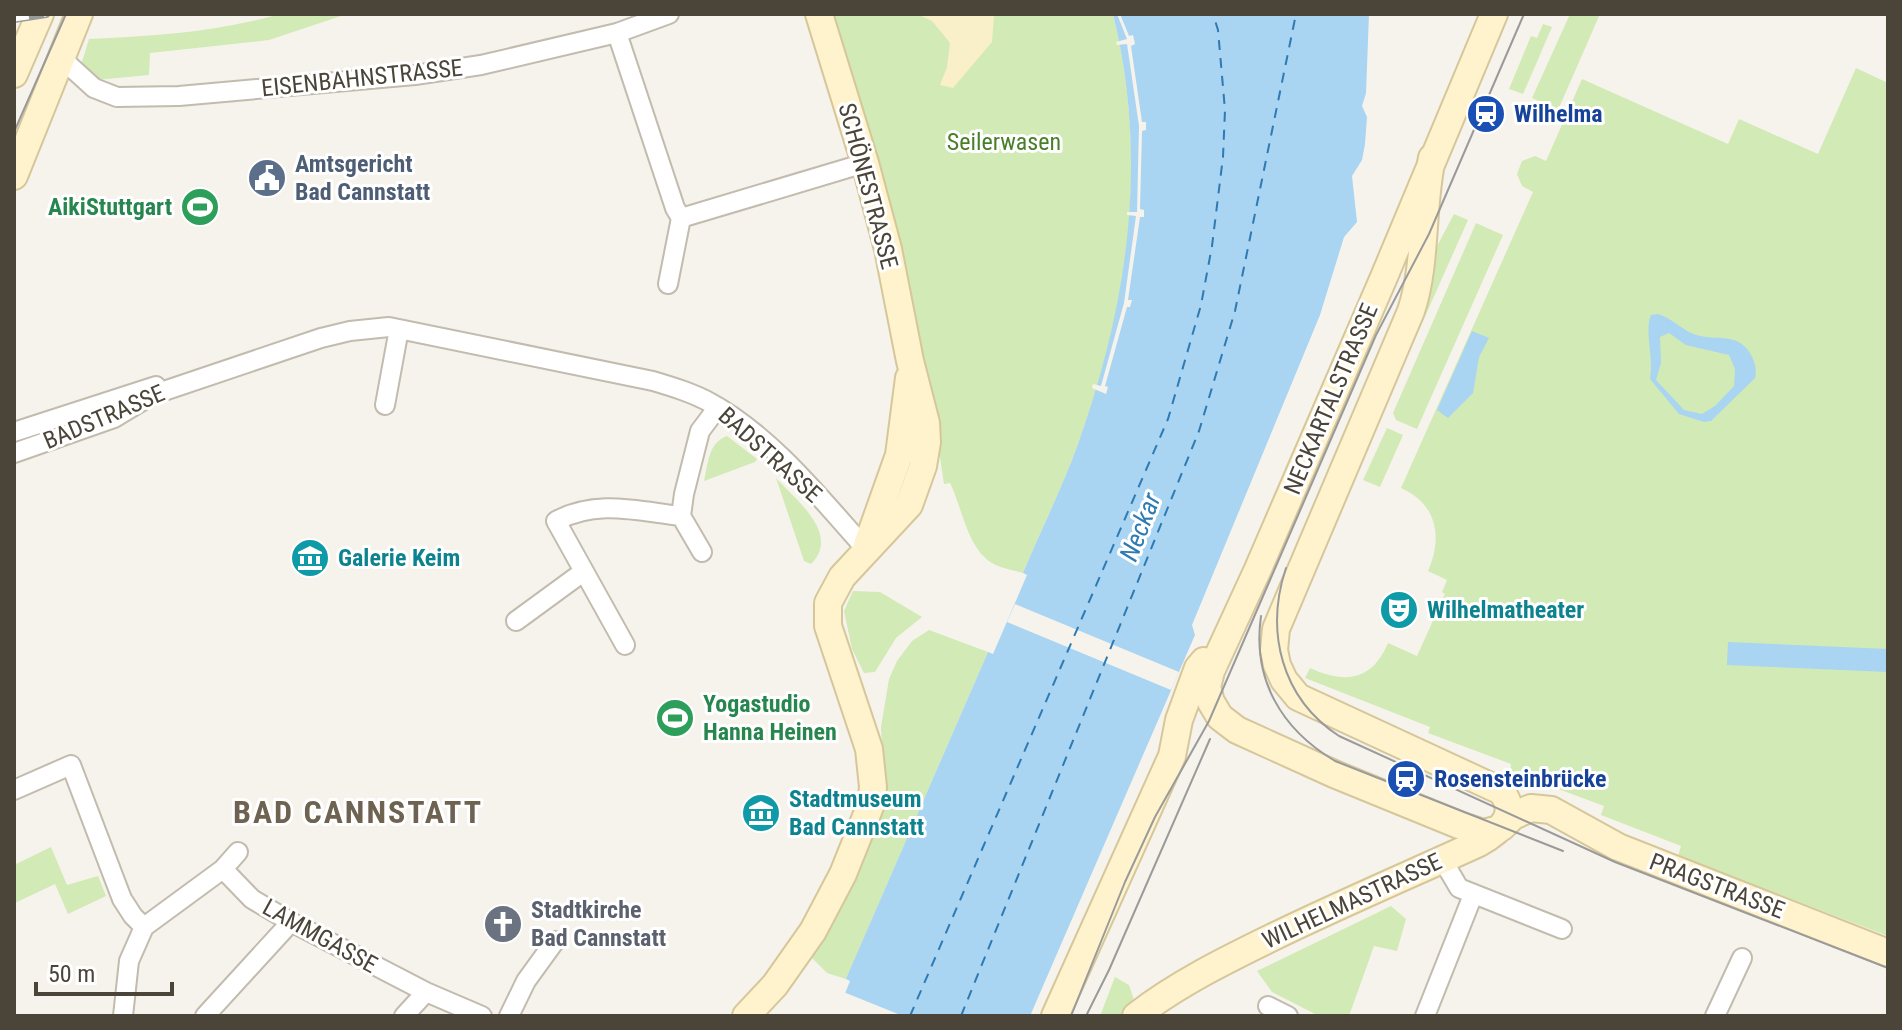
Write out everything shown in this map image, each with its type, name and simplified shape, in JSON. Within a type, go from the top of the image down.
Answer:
[{"type":"main road","points":[[14,74],[40,14]]},
{"type":"main road","points":[[14,176],[79,14]]},
{"type":"main road","name":"SCHÖNESTRASSE","points":[[819,14],[888,249],[910,361],[926,423],[926,455],[909,505],[866,549]]},
{"type":"main road","name":"NECKARTALSTRASSE","points":[[1494,14],[1208,684],[1210,699],[1220,717],[1254,740],[1477,832],[1489,833],[1500,828]]},
{"type":"main road","name":"NECKARTALSTRASSE","points":[[1276,629],[1411,311],[1432,158]]},
{"type":"main road","name":"SCHÖNESTRASSE","points":[[866,549],[899,455],[910,361]]},
{"type":"main road","points":[[746,1016],[775,985],[813,931],[843,874],[871,804],[873,787],[869,749],[827,615],[828,603],[836,588],[866,549]]},
{"type":"main road","name":"PRAGSTRASSE","points":[[1276,629],[1276,658],[1288,686],[1302,699],[1467,774],[1496,775],[1542,799],[1551,810],[1618,847],[1888,953]]},
{"type":"main road","name":"NECKARTALSTRASSE","points":[[1055,1016],[1172,756],[1183,710],[1200,664],[1226,638]]},
{"type":"main road","points":[[1467,774],[1504,795],[1509,811],[1500,828]]},
{"type":"main road","points":[[1500,828],[1513,816],[1531,808],[1551,810]]},
{"type":"main road","name":"WILHELMASTRASSE","points":[[1136,1016],[1241,952],[1479,843],[1500,828]]},
{"type":"street","name":"EISENBAHNSTRASSE","points":[[61,58],[94,88],[117,97],[179,96],[415,75],[481,65],[617,33],[669,14]]},
{"type":"street","points":[[617,33],[675,208],[681,218],[668,284]]},
{"type":"street","points":[[681,218],[865,163]]},
{"type":"street","name":"BADSTRASSE","points":[[14,453],[114,418],[152,395],[336,334],[382,327],[653,381],[685,391],[738,420],[797,473],[866,549]]},
{"type":"street","points":[[385,405],[399,329]]},
{"type":"street","name":"BADSTRASSE","points":[[14,432],[128,394],[172,382],[194,381]]},
{"type":"street","points":[[702,552],[681,516],[700,431],[718,407]]},
{"type":"street","points":[[625,645],[556,521],[574,511],[590,508],[681,516]]},
{"type":"street","points":[[516,621],[583,572]]},
{"type":"street","points":[[14,790],[71,765],[122,899],[144,927]]},
{"type":"street","points":[[123,1016],[129,961],[144,927],[223,869],[238,852]]},
{"type":"street","points":[[1442,859],[1459,888],[1562,929]]},
{"type":"street","name":"LAMMGASSE","points":[[223,869],[252,899],[291,922],[426,992],[482,1016]]},
{"type":"street","points":[[1425,1016],[1473,895]]},
{"type":"street","points":[[205,1016],[291,922]]},
{"type":"street","points":[[509,1016],[526,981],[555,941]]},
{"type":"street","points":[[1715,1016],[1742,958]]},
{"type":"street","points":[[404,1016],[426,992]]},
{"type":"street","points":[[1268,1006],[1288,1016]]},
{"type":"green space","points":[[280,14],[347,14],[269,40],[150,53],[149,75],[96,80],[81,65],[89,39],[209,29]]},
{"type":"green space","name":"Seilerwasen","points":[[834,14],[1113,14],[1130,123],[1128,231],[1121,285],[1096,391],[1078,444],[1023,573],[995,565],[984,556],[971,537],[950,483],[944,484],[924,365],[898,247]]},
{"type":"green space","points":[[1570,14],[1600,14],[1558,110],[1532,98]]},
{"type":"green space","points":[[1543,24],[1552,27],[1523,94],[1509,89],[1531,36],[1537,38]]},
{"type":"green space","name":"Wilhelma","points":[[1856,68],[1888,83],[1888,936],[1678,856],[1681,846],[1601,815],[1604,806],[1510,771],[1511,764],[1428,733],[1430,727],[1305,678],[1310,668],[1346,677],[1366,672],[1388,643],[1417,656],[1445,594],[1442,592],[1447,580],[1428,571],[1436,534],[1429,512],[1423,503],[1401,488],[1533,192],[1522,186],[1517,174],[1522,161],[1535,156],[1546,161],[1582,79],[1728,144],[1739,119],[1818,154]]},
{"type":"green space","points":[[1454,214],[1468,220],[1411,348],[1407,346],[1436,248]]},
{"type":"green space","points":[[1476,223],[1503,235],[1417,429],[1396,420],[1393,413]]},
{"type":"green space","points":[[1387,428],[1403,435],[1380,487],[1363,480]]},
{"type":"green space","points":[[727,436],[757,459],[704,481],[712,449]]},
{"type":"green space","points":[[776,478],[804,507],[818,529],[821,541],[819,553],[811,564],[804,561]]},
{"type":"green space","points":[[853,591],[880,592],[922,617],[896,638],[875,672],[864,673],[852,649],[844,611]]},
{"type":"green space","points":[[929,630],[988,652],[846,979],[827,973],[808,954],[883,771],[881,727],[889,679],[897,661],[912,641]]},
{"type":"green space","points":[[51,847],[67,885],[98,876],[106,896],[68,914],[55,884],[15,903],[14,865]]},
{"type":"green space","points":[[1391,906],[1406,919],[1397,951],[1374,946],[1349,1016],[1319,1016],[1272,992],[1257,971]]},
{"type":"green space","points":[[1115,977],[1129,985],[1135,1003],[1121,1016],[1100,1016]]},
{"type":"sand","points":[[917,14],[993,14],[992,42],[953,88],[940,85],[947,67],[950,43],[932,21]]},
{"type":"water","name":"Neckar","points":[[1113,14],[1369,14],[1366,93],[1362,106],[1367,117],[1365,144],[1362,160],[1352,176],[1357,222],[1344,237],[1320,315],[1192,625],[1195,635],[1030,1016],[836,1016],[850,981],[846,979],[848,974],[988,652],[993,654],[1027,575],[1023,573],[1078,444],[1110,338],[1121,285],[1131,177],[1130,123]]},
{"type":"water","points":[[1651,315],[1663,316],[1699,336],[1731,339],[1750,353],[1755,365],[1755,378],[1711,421],[1704,422],[1679,414],[1650,379],[1648,329]],"holes":[[[1669,333],[1686,345],[1729,355],[1735,369],[1734,386],[1715,406],[1702,414],[1684,410],[1656,380],[1661,363],[1660,337]]]},
{"type":"water","points":[[1472,331],[1489,338],[1479,357],[1473,393],[1448,418],[1437,410]]},
{"type":"water","points":[[1728,642],[1888,649],[1888,672],[1727,665]]},
{"type":"pier","points":[[1117,14],[1120,14],[1129,36],[1133,35],[1135,44],[1131,46],[1142,122],[1146,122],[1146,130],[1142,131],[1140,209],[1144,210],[1144,217],[1140,217],[1128,300],[1132,300],[1130,307],[1127,307],[1105,386],[1108,387],[1106,394],[1092,388],[1093,384],[1101,386],[1124,303],[1136,216],[1127,215],[1127,212],[1137,212],[1139,126],[1127,44],[1117,45],[1116,42],[1127,39]]},
{"type":"pier","points":[[1015,604],[1179,672],[1171,690],[1007,622]]},
{"type":"pier","points":[[841,991],[903,1016],[832,1016]]},
{"type":"ferry route","points":[[910,1016],[1168,419],[1201,305],[1223,157],[1225,110],[1218,30],[1213,14]]},
{"type":"ferry route","points":[[961,1016],[1199,431],[1235,311],[1296,14]]},
{"type":"tram line","points":[[14,132],[66,14]]},
{"type":"tram line","points":[[1071,1016],[1125,882],[1155,817],[1209,721],[1376,335],[1429,234],[1524,14]]},
{"type":"tram line","points":[[1286,568],[1277,615],[1283,661],[1303,703],[1339,736],[1615,862],[1888,968]]},
{"type":"tram line","points":[[1261,616],[1259,639],[1266,681],[1285,718],[1316,748],[1335,761],[1563,851]]},
{"type":"tram line","points":[[1086,1016],[1210,739]]},
{"type":"railway","points":[[14,19],[46,14]]},
{"type":"place","name":"Wilhelma","points":[[1486,114]]},
{"type":"place","name":"Amtsgericht Bad Cannstatt","points":[[267,178]]},
{"type":"place","name":"AikiStuttgart","points":[[200,207]]},
{"type":"place","name":"Galerie Keim","points":[[310,558]]},
{"type":"place","name":"Wilhelmatheater","points":[[1399,610]]},
{"type":"place","name":"Yogastudio Hanna Heinen","points":[[675,718]]},
{"type":"place","name":"Rosensteinbrücke","points":[[1406,779]]},
{"type":"place","name":"Stadtmuseum Bad Cannstatt","points":[[761,813]]},
{"type":"place","name":"Stadtkirche Bad Cannstatt","points":[[503,924]]},
{"type":"district","name":"BAD CANNSTATT","points":[[358,812]]}]
